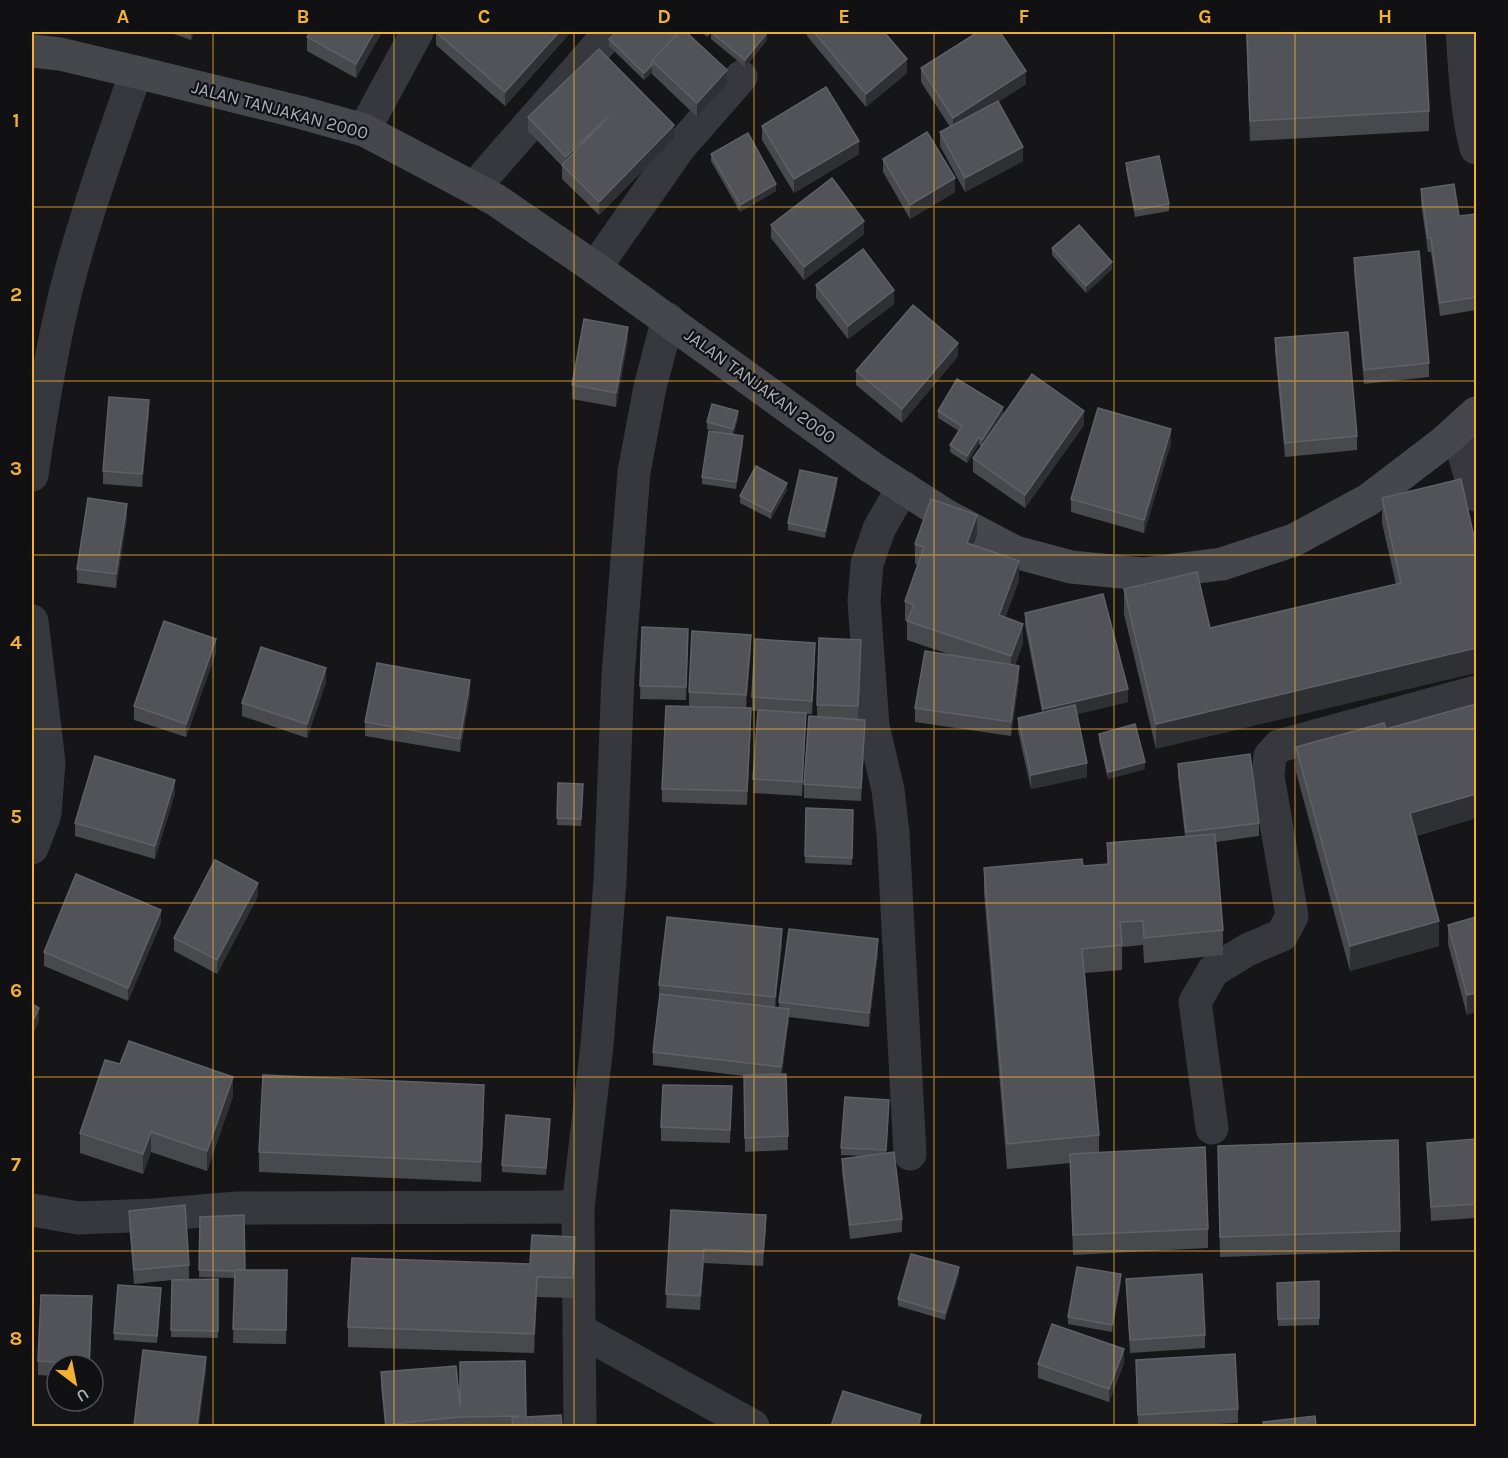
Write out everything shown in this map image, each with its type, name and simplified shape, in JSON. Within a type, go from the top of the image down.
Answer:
[{"type":"street","points":[[364,130],[417,32]]},
{"type":"street","points":[[474,188],[610,32]]},
{"type":"street","points":[[1462,32],[1465,76],[1476,148]]},
{"type":"street","name":"JALAN TANJAKAN 2000","points":[[32,51],[60,54],[136,72],[364,130],[496,200],[668,319],[791,411],[947,516],[1015,552],[1071,567],[1142,574],[1222,564],[1294,540],[1368,500],[1467,422]]},
{"type":"street","points":[[32,475],[43,400],[66,290],[100,177],[136,72]]},
{"type":"street","points":[[596,268],[679,148],[741,77]]},
{"type":"street","points":[[580,1426],[578,1207],[597,1045],[610,881],[618,676],[634,472],[650,387],[668,319]]},
{"type":"street","points":[[1467,422],[1476,495]]},
{"type":"street","points":[[903,488],[879,529],[867,564],[864,601],[873,726],[888,790],[893,833],[910,1154]]},
{"type":"street","points":[[32,621],[49,762],[45,814],[32,848]]},
{"type":"street","points":[[1212,1128],[1195,1002],[1213,971],[1247,950],[1282,935],[1292,916],[1268,776],[1270,756],[1279,746],[1476,692]]},
{"type":"street","points":[[32,1210],[78,1218],[249,1208],[578,1207]]},
{"type":"street","points":[[579,1330],[753,1426]]},
{"type":"building","points":[[310,32],[374,32],[356,64],[307,37]]},
{"type":"building","points":[[436,32],[559,32],[505,92]]},
{"type":"building","points":[[617,32],[679,32],[644,73],[609,39]]},
{"type":"building","points":[[679,32],[686,32],[727,70],[697,103],[652,61]]},
{"type":"building","points":[[711,32],[766,32],[767,33],[745,60]]},
{"type":"building","points":[[814,32],[884,32],[907,59],[866,94]]},
{"type":"building","points":[[978,32],[1000,32],[1026,71],[953,118],[921,68]]},
{"type":"building","points":[[1247,32],[1425,32],[1429,111],[1250,121]]},
{"type":"building","points":[[599,49],[674,125],[599,202],[562,165],[609,116],[566,157],[528,117]]},
{"type":"building","points":[[826,87],[859,141],[794,179],[762,126]]},
{"type":"building","points":[[998,101],[1023,147],[965,178],[940,132]]},
{"type":"building","points":[[927,132],[955,178],[910,205],[883,159]]},
{"type":"building","points":[[748,133],[776,184],[740,205],[711,154]]},
{"type":"building","points":[[1159,156],[1169,204],[1135,210],[1126,163]]},
{"type":"building","points":[[832,178],[864,221],[804,267],[771,225]]},
{"type":"building","points":[[1454,184],[1459,216],[1476,214],[1476,297],[1440,303],[1431,238],[1428,238],[1421,189]]},
{"type":"building","points":[[1079,225],[1112,262],[1086,286],[1052,248]]},
{"type":"building","points":[[863,249],[894,290],[848,326],[816,285]]},
{"type":"building","points":[[1419,251],[1429,363],[1364,370],[1354,258]]},
{"type":"building","points":[[913,305],[958,343],[902,409],[856,371]]},
{"type":"building","points":[[584,319],[628,327],[616,393],[572,385]]},
{"type":"building","points":[[1348,332],[1357,436],[1285,443],[1275,338]]},
{"type":"building","points":[[1032,374],[1084,411],[1025,495],[973,458]]},
{"type":"building","points":[[957,379],[1003,407],[982,440],[979,437],[967,456],[950,445],[962,426],[938,411]]},
{"type":"building","points":[[109,397],[149,400],[142,474],[103,471]]},
{"type":"building","points":[[712,404],[738,411],[733,429],[707,422]]},
{"type":"building","points":[[1098,408],[1171,429],[1144,520],[1071,499]]},
{"type":"building","points":[[709,431],[743,436],[736,482],[702,477]]},
{"type":"building","points":[[756,466],[787,483],[771,512],[740,496]]},
{"type":"building","points":[[800,470],[837,478],[825,531],[788,523]]},
{"type":"building","points":[[1461,479],[1476,546],[1476,648],[1156,724],[1124,589],[1197,572],[1210,628],[1401,583],[1382,498]]},
{"type":"building","points":[[88,498],[127,504],[116,574],[77,569]]},
{"type":"building","points":[[931,499],[977,515],[967,543],[1019,561],[999,615],[1023,624],[1011,656],[907,621],[914,605],[905,601],[924,547],[915,544]]},
{"type":"building","points":[[1103,594],[1128,689],[1043,709],[1025,613]]},
{"type":"building","points":[[164,621],[216,639],[186,724],[134,706]]},
{"type":"building","points":[[642,627],[688,629],[686,687],[640,686]]},
{"type":"building","points":[[692,631],[751,635],[746,695],[689,692]]},
{"type":"building","points":[[819,638],[861,640],[858,706],[817,705]]},
{"type":"building","points":[[755,639],[815,643],[812,701],[752,697]]},
{"type":"building","points":[[261,647],[326,668],[307,724],[242,703]]},
{"type":"building","points":[[925,651],[1019,666],[1011,722],[915,708]]},
{"type":"building","points":[[377,663],[470,680],[460,739],[365,722]]},
{"type":"building","points":[[1476,704],[1476,794],[1410,813],[1439,921],[1350,946],[1296,747],[1384,723],[1386,729]]},
{"type":"building","points":[[1075,705],[1087,763],[1031,775],[1018,718]]},
{"type":"building","points":[[666,706],[751,708],[747,791],[662,789]]},
{"type":"building","points":[[758,710],[806,713],[802,782],[753,779]]},
{"type":"building","points":[[809,716],[865,720],[861,788],[804,784]]},
{"type":"building","points":[[1135,724],[1145,762],[1108,772],[1099,734]]},
{"type":"building","points":[[1250,754],[1259,823],[1186,832],[1178,764]]},
{"type":"building","points":[[95,756],[175,780],[155,846],[75,823]]},
{"type":"building","points":[[558,783],[583,784],[581,819],[557,818]]},
{"type":"building","points":[[806,808],[853,810],[852,858],[805,856]]},
{"type":"building","points":[[1215,834],[1223,930],[1144,938],[1143,921],[1120,922],[1122,945],[1082,949],[1099,1135],[1007,1144],[984,868],[1082,859],[1083,866],[1109,864],[1107,843]]},
{"type":"building","points":[[215,860],[258,883],[217,960],[174,938]]},
{"type":"building","points":[[76,874],[161,910],[128,988],[44,952]]},
{"type":"building","points":[[667,917],[782,929],[775,997],[659,985]]},
{"type":"building","points":[[1476,917],[1476,993],[1467,995],[1448,925]]},
{"type":"building","points":[[789,929],[878,939],[869,1013],[779,1002]]},
{"type":"building","points":[[660,994],[789,1009],[781,1067],[653,1052]]},
{"type":"building","points":[[32,1004],[39,1008],[32,1023]]},
{"type":"building","points":[[129,1041],[233,1077],[207,1151],[151,1132],[143,1154],[80,1133],[105,1060],[120,1064]]},
{"type":"building","points":[[786,1074],[788,1136],[745,1138],[744,1075]]},
{"type":"building","points":[[263,1075],[484,1085],[481,1162],[259,1152]]},
{"type":"building","points":[[663,1085],[732,1086],[730,1130],[661,1127]]},
{"type":"building","points":[[845,1097],[889,1100],[886,1150],[841,1148]]},
{"type":"building","points":[[506,1115],[550,1119],[546,1168],[502,1165]]},
{"type":"building","points":[[1476,1139],[1476,1204],[1431,1207],[1427,1143]]},
{"type":"building","points":[[1398,1140],[1400,1231],[1220,1237],[1218,1146]]},
{"type":"building","points":[[1205,1147],[1208,1229],[1073,1235],[1070,1154]]},
{"type":"building","points":[[894,1152],[902,1219],[850,1225],[842,1159]]},
{"type":"building","points":[[185,1205],[189,1265],[134,1270],[129,1211]]},
{"type":"building","points":[[671,1210],[766,1215],[763,1253],[704,1249],[700,1296],[666,1294]]},
{"type":"building","points":[[244,1215],[245,1270],[199,1270],[200,1217]]},
{"type":"building","points":[[532,1235],[575,1237],[573,1278],[537,1277],[534,1334],[348,1327],[352,1258],[530,1264]]},
{"type":"building","points":[[911,1254],[959,1267],[945,1313],[898,1299]]},
{"type":"building","points":[[1077,1267],[1121,1274],[1112,1325],[1068,1317]]},
{"type":"building","points":[[235,1270],[287,1270],[286,1330],[233,1329]]},
{"type":"building","points":[[1202,1274],[1205,1335],[1130,1340],[1126,1279]]},
{"type":"building","points":[[218,1279],[218,1331],[171,1330],[172,1280]]},
{"type":"building","points":[[1319,1281],[1319,1318],[1278,1319],[1277,1283]]},
{"type":"building","points":[[118,1285],[161,1288],[157,1336],[114,1333]]},
{"type":"building","points":[[41,1295],[92,1296],[89,1353],[45,1353],[45,1361],[38,1361]]},
{"type":"building","points":[[1052,1324],[1124,1349],[1109,1389],[1038,1364]]},
{"type":"building","points":[[143,1350],[206,1357],[197,1426],[134,1426]]},
{"type":"building","points":[[1235,1354],[1238,1409],[1138,1415],[1136,1360]]},
{"type":"building","points":[[525,1361],[526,1417],[561,1415],[562,1426],[513,1426],[512,1418],[521,1416],[460,1417],[392,1424],[447,1426],[386,1426],[381,1372],[456,1366],[460,1406],[460,1362]]},
{"type":"building","points":[[843,1391],[921,1415],[918,1426],[831,1426]]},
{"type":"building","points":[[1315,1416],[1316,1426],[1264,1426],[1263,1422]]}]
